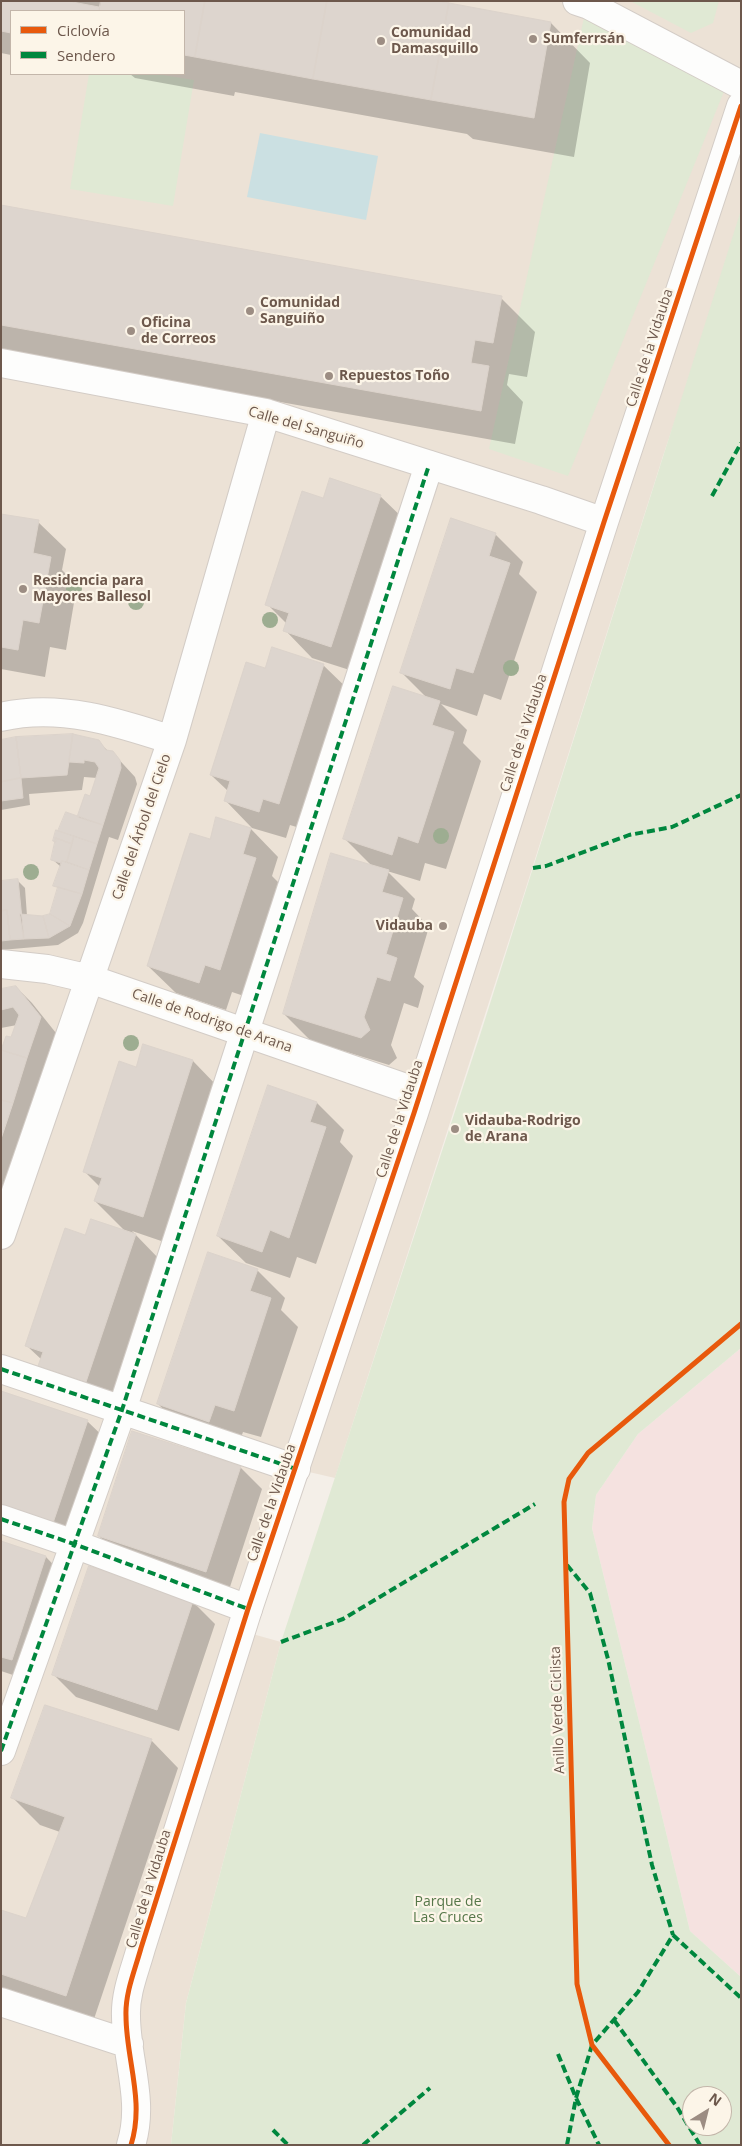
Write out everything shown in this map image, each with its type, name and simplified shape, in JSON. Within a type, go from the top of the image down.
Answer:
[{"type":"street","points":[[577,1],[589,5],[741,85]]},
{"type":"street","name":"Calle de la Vidauba","points":[[130,2145],[136,2121],[137,2098],[128,2044],[126,2014],[129,1990],[248,1609],[420,1093],[604,522],[741,106]]},
{"type":"street","name":"Calle del Sanguiño","points":[[1,364],[266,413],[604,522]]},
{"type":"street","name":"Calle del Árbol del Cielo","points":[[1,1235],[172,740],[266,413]]},
{"type":"street","points":[[1,1751],[122,1410],[429,465]]},
{"type":"street","points":[[1,717],[58,712],[96,718],[172,740]]},
{"type":"street","name":"Calle de Rodrigo de Arana","points":[[1,964],[47,968],[90,979],[420,1093]]},
{"type":"street","points":[[1,1369],[296,1469]]},
{"type":"street","points":[[1,1518],[248,1609]]},
{"type":"street","points":[[1,2002],[128,2044]]},
{"type":"shaded area","points":[[1,1],[741,1],[741,226],[663,456],[335,1478],[296,1469],[242,1631],[281,1642],[186,2003],[171,2145],[1,2145]]},
{"type":"shaded area","points":[[260,133],[378,156],[366,220],[247,197]]},
{"type":"shaded area","points":[[741,1348],[741,1977],[690,1931],[592,1528],[596,1495],[638,1434]]},
{"type":"green space","points":[[630,1],[719,1],[713,23],[691,33]]},
{"type":"green space","points":[[585,13],[725,89],[568,476],[489,449]]},
{"type":"green space","points":[[89,75],[162,75],[194,80],[173,206],[70,189]]},
{"type":"green space","name":"Parque de Las Cruces","points":[[741,210],[741,1348],[638,1434],[596,1495],[592,1528],[690,1931],[741,1977],[741,2145],[171,2145],[186,2003],[281,1642],[482,1029]]},
{"type":"building","points":[[1,1],[67,1],[99,7],[99,10],[10,10],[10,33],[1,31]]},
{"type":"building","points":[[101,1],[205,1],[195,57],[185,55],[185,10],[99,10]]},
{"type":"building","points":[[205,1],[327,1],[313,79],[195,57]]},
{"type":"building","name":"Comunidad Damasquillo","points":[[327,1],[440,1],[449,3],[431,100],[313,79]]},
{"type":"building","points":[[449,3],[551,22],[534,118],[431,100]]},
{"type":"building","name":"Comunidad Sanguiño","points":[[1,205],[502,296],[493,343],[475,340],[471,363],[489,366],[481,411],[1,325]]},
{"type":"building","points":[[330,478],[381,495],[331,647],[283,631],[289,613],[265,605],[302,491],[323,498]]},
{"type":"building","name":"Residencia para Mayores Ballesol","points":[[1,514],[39,520],[33,553],[51,557],[39,623],[23,620],[18,650],[1,647]]},
{"type":"building","points":[[451,518],[496,533],[489,556],[510,563],[473,673],[456,668],[450,689],[400,673]]},
{"type":"building","points":[[272,647],[324,664],[279,804],[263,799],[259,812],[224,801],[230,781],[210,775],[246,662],[265,668]]},
{"type":"building","points":[[393,686],[440,701],[432,725],[454,732],[418,843],[398,836],[392,855],[343,839]]},
{"type":"building","points":[[73,734],[67,775],[21,778],[16,737]]},
{"type":"building","points":[[73,734],[99,740],[106,750],[113,751],[120,760],[121,768],[103,825],[77,817],[85,794],[90,796],[99,768],[95,762],[84,760],[84,763],[69,762]]},
{"type":"building","points":[[16,737],[21,778],[1,782],[1,740]]},
{"type":"building","points":[[21,778],[23,798],[1,801],[1,782]]},
{"type":"building","points":[[66,812],[103,825],[97,844],[58,831]]},
{"type":"building","points":[[216,817],[251,828],[243,854],[256,858],[220,970],[205,965],[199,983],[147,966],[190,833],[210,839]]},
{"type":"building","points":[[56,830],[74,836],[72,844],[56,838],[56,842],[53,841]]},
{"type":"building","points":[[74,836],[97,844],[89,870],[67,862]]},
{"type":"building","points":[[56,838],[72,844],[67,862],[62,861],[61,863],[51,860]]},
{"type":"building","points":[[331,853],[389,870],[382,892],[403,898],[386,954],[397,958],[390,981],[377,977],[364,1017],[370,1030],[361,1038],[283,1014]]},
{"type":"building","points":[[62,861],[89,870],[82,894],[53,886]]},
{"type":"building","points":[[18,879],[24,939],[10,940],[7,910],[1,911],[1,881]]},
{"type":"building","points":[[58,887],[82,894],[70,926],[50,914]]},
{"type":"building","points":[[7,910],[10,940],[1,941],[1,911]]},
{"type":"building","points":[[20,914],[43,916],[49,938],[24,939]]},
{"type":"building","points":[[50,914],[70,926],[49,938],[43,916]]},
{"type":"building","points":[[16,986],[41,1017],[27,1058],[1,1050],[6,1036],[11,1037],[19,1015],[13,1007],[1,1010],[1,989]]},
{"type":"building","points":[[143,1044],[193,1060],[143,1217],[94,1201],[102,1178],[83,1172],[119,1061],[136,1067]]},
{"type":"building","points":[[1,1050],[27,1058],[13,1103],[1,1100]]},
{"type":"building","points":[[268,1085],[317,1102],[310,1122],[326,1127],[289,1238],[270,1230],[262,1252],[217,1236]]},
{"type":"building","points":[[1,1100],[13,1103],[1,1139]]},
{"type":"building","points":[[91,1219],[136,1234],[86,1382],[38,1366],[43,1352],[25,1346],[65,1228],[85,1235]]},
{"type":"building","points":[[208,1252],[258,1269],[250,1291],[271,1298],[234,1411],[215,1405],[209,1422],[157,1404]]},
{"type":"building","points":[[1,1391],[88,1420],[53,1523],[1,1506]]},
{"type":"building","points":[[132,1431],[241,1466],[206,1572],[98,1536]]},
{"type":"building","points":[[1,1541],[46,1556],[12,1660],[1,1657]]},
{"type":"building","points":[[89,1566],[193,1601],[157,1710],[52,1675]]},
{"type":"building","points":[[45,1705],[152,1739],[66,1996],[1,1974],[1,1910],[26,1918],[65,1817],[11,1798]]},
{"type":"marked path","points":[[712,496],[741,443]]},
{"type":"marked path","points":[[1,1751],[122,1410],[429,465]]},
{"type":"marked path","points":[[533,868],[546,866],[629,835],[672,827],[741,795]]},
{"type":"marked path","points":[[1,1369],[296,1469]]},
{"type":"marked path","points":[[281,1642],[343,1619],[535,1504]]},
{"type":"marked path","points":[[1,1519],[74,1544],[248,1609]]},
{"type":"marked path","points":[[567,1565],[590,1593],[608,1659],[652,1865],[673,1935]]},
{"type":"marked path","points":[[567,2145],[576,2098],[592,2045],[638,1992],[673,1935],[741,1998]]},
{"type":"marked path","points":[[614,2020],[677,2107],[700,2145]]},
{"type":"marked path","points":[[558,2054],[576,2098],[599,2145]]},
{"type":"marked path","points":[[363,2145],[430,2088]]},
{"type":"marked path","points":[[273,2130],[288,2145]]},
{"type":"cycle path","points":[[131,2145],[135,2129],[136,2096],[127,2032],[126,2007],[133,1973],[248,1609],[414,1113],[604,522],[741,106]]},
{"type":"cycle path","name":"Anillo Verde Ciclista","points":[[669,2145],[592,2045],[577,1984],[564,1502],[569,1479],[588,1453],[741,1324]]},
{"type":"place","name":"Sumferrsán","points":[[533,39]]},
{"type":"place","name":"Comunidad Damasquillo","points":[[381,41]]},
{"type":"place","name":"Comunidad Sanguiño","points":[[250,311]]},
{"type":"place","name":"Oficina de Correos","points":[[131,331]]},
{"type":"place","name":"Repuestos Toño","points":[[329,376]]},
{"type":"place","name":"Residencia para Mayores Ballesol","points":[[23,589]]},
{"type":"place","name":"Vidauba","points":[[443,926]]},
{"type":"place","name":"Vidauba-Rodrigo de Arana","points":[[455,1129]]}]
